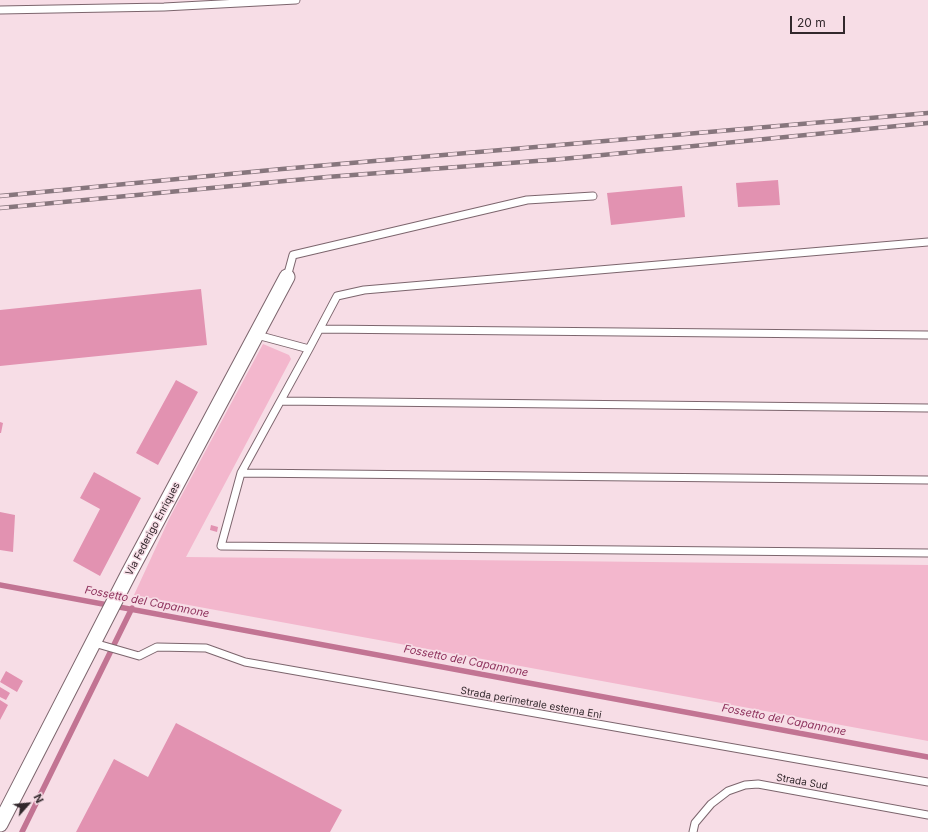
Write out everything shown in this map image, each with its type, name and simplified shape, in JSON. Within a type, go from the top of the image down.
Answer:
[{"type":"street","name":"Via Federigo Enriques","points":[[0,824],[100,641],[129,573],[287,277]]},
{"type":"lane","points":[[0,10],[164,7],[296,0]]},
{"type":"lane","points":[[287,277],[293,254],[527,200],[592,196]]},
{"type":"lane","points":[[928,242],[364,290],[337,296],[310,349],[241,473],[221,546],[928,553]]},
{"type":"lane","points":[[320,329],[928,335]]},
{"type":"lane","points":[[257,335],[310,349]]},
{"type":"lane","points":[[281,401],[928,408]]},
{"type":"lane","points":[[241,473],[928,480]]},
{"type":"lane","name":"Strada perimetrale esterna Eni","points":[[100,641],[140,656],[157,647],[206,648],[245,662],[928,782]]},
{"type":"lane","name":"Strada Sud","points":[[693,832],[695,823],[711,804],[728,791],[745,785],[758,784],[928,815]]},
{"type":"shaded area","points":[[263,344],[289,355],[291,359],[186,557],[928,565],[928,741],[134,595],[170,517]]},
{"type":"building","points":[[778,180],[780,205],[738,207],[736,183]]},
{"type":"building","points":[[682,186],[685,217],[611,225],[607,193]]},
{"type":"building","points":[[201,289],[207,345],[0,366],[0,310]]},
{"type":"building","points":[[176,380],[198,392],[158,465],[136,453]]},
{"type":"building","points":[[0,422],[3,423],[1,433],[0,433]]},
{"type":"building","points":[[94,472],[141,498],[100,576],[73,561],[100,509],[80,498]]},
{"type":"building","points":[[0,512],[15,515],[13,552],[0,550]]},
{"type":"building","points":[[211,525],[218,527],[217,532],[210,530]]},
{"type":"building","points":[[6,671],[23,681],[17,692],[0,682]]},
{"type":"building","points":[[0,687],[10,693],[6,700],[0,697]]},
{"type":"building","points":[[0,700],[8,705],[0,720]]},
{"type":"building","points":[[176,723],[342,810],[330,832],[76,832],[114,759],[148,777]]},
{"type":"waterway","name":"Fossetto del Capannone","points":[[0,585],[928,757]]},
{"type":"waterway","points":[[22,832],[132,608]]},
{"type":"railway","points":[[0,196],[282,169],[928,113]]},
{"type":"railway","points":[[0,208],[327,177],[562,159],[928,123]]}]
